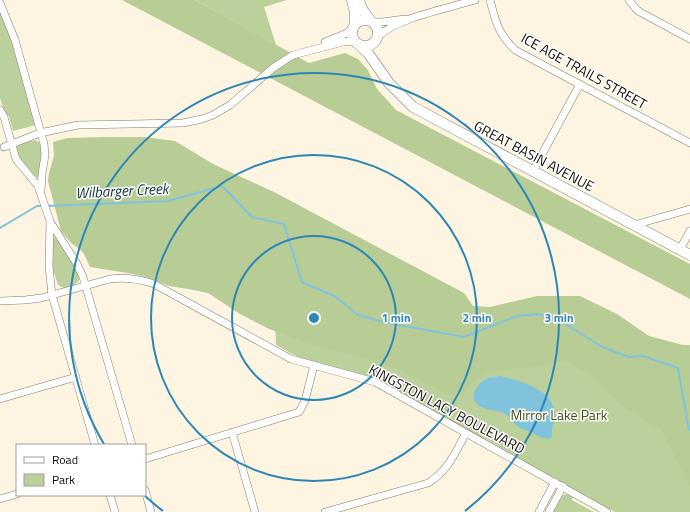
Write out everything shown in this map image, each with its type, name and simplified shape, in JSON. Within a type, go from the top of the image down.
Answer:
[{"type":"street","points":[[352,0],[355,13],[353,38],[358,44]]},
{"type":"street","points":[[359,0],[362,8],[377,28],[379,33],[377,39]]},
{"type":"street","points":[[4,147],[40,133],[78,125],[183,123],[202,120],[230,105],[293,55],[350,41],[367,46],[372,45],[385,31],[413,18],[475,0]]},
{"type":"street","name":"ICE AGE TRAILS STREET","points":[[490,0],[499,31],[515,50],[690,143]]},
{"type":"street","points":[[629,0],[640,12],[690,39]]},
{"type":"street","points":[[0,3],[15,40],[45,150],[41,193]]},
{"type":"street","points":[[301,53],[341,36],[362,20],[382,22],[413,18]]},
{"type":"street","name":"GREAT BASIN AVENUE","points":[[377,39],[374,52],[378,67]]},
{"type":"street","name":"GREAT BASIN AVENUE","points":[[358,44],[368,52],[389,83],[413,107],[690,255]]},
{"type":"street","points":[[533,171],[580,84]]},
{"type":"street","points":[[0,110],[4,117],[16,159],[34,180],[41,193],[50,222],[77,264],[87,287],[132,444]]},
{"type":"street","points":[[634,225],[690,209]]},
{"type":"street","points":[[50,222],[49,266],[52,295],[96,444]]},
{"type":"street","points":[[680,249],[690,231]]},
{"type":"street","name":"KINGSTON LACY BOULEVARD","points":[[0,301],[33,300],[87,287],[110,279],[132,278],[154,284],[291,359],[375,382],[607,512]]},
{"type":"street","points":[[146,458],[299,412],[305,401],[314,365]]},
{"type":"street","points":[[0,399],[76,377]]},
{"type":"street","points":[[232,432],[255,512]]},
{"type":"street","points":[[325,512],[356,507],[428,483],[437,478],[448,466],[466,433]]},
{"type":"street","points":[[539,512],[555,482]]},
{"type":"street","points":[[548,512],[562,486]]},
{"type":"street","points":[[0,499],[16,494]]},
{"type":"street","points":[[146,494],[151,512]]},
{"type":"street","points":[[110,496],[115,512]]},
{"type":"green space","points":[[122,0],[195,0],[309,63],[345,53],[358,59],[368,70],[377,89],[396,110],[690,264],[690,299]]},
{"type":"green space","points":[[195,0],[287,0],[264,7],[276,45]]},
{"type":"green space","points":[[0,12],[11,38],[36,125],[13,131],[9,117],[4,110],[0,98]]},
{"type":"green space","points":[[144,137],[175,141],[213,164],[274,192],[464,293],[473,306],[490,307],[537,296],[580,296],[617,314],[649,336],[683,345],[690,345],[690,486],[661,430],[624,407],[584,371],[567,361],[488,373],[470,385],[464,396],[447,394],[384,363],[315,346],[269,329],[240,314],[208,293],[169,286],[146,277],[128,273],[90,267],[80,249],[71,243],[61,231],[48,181],[54,156],[53,142],[67,138]]},
{"type":"green space","points":[[35,140],[39,142],[41,155],[41,165],[37,178],[22,163],[16,148],[20,144]]},
{"type":"green space","points":[[55,237],[71,260],[80,278],[74,285],[64,288],[58,285],[52,266],[53,238]]},
{"type":"green space","name":"Mirror Lake Park","points":[[274,305],[578,357],[661,430],[690,470],[690,512],[615,512],[376,378],[303,360],[276,345]]},
{"type":"green space","points":[[568,494],[573,497],[572,500],[594,512],[553,512],[563,495]]},
{"type":"water","points":[[500,376],[531,386],[548,397],[553,405],[555,415],[551,438],[542,437],[520,428],[507,415],[478,405],[475,401],[474,394],[478,386],[488,378]]},
{"type":"waterway","name":"Wilbarger Creek","points":[[47,206],[168,201],[222,186],[252,217],[284,224],[302,282],[336,297],[358,315],[383,322],[464,337],[517,316],[538,314],[559,320],[602,347],[629,357],[643,356],[678,368],[689,430]]},
{"type":"waterway","name":"Wilbarger Creek","points":[[0,228],[37,206],[43,206]]}]
